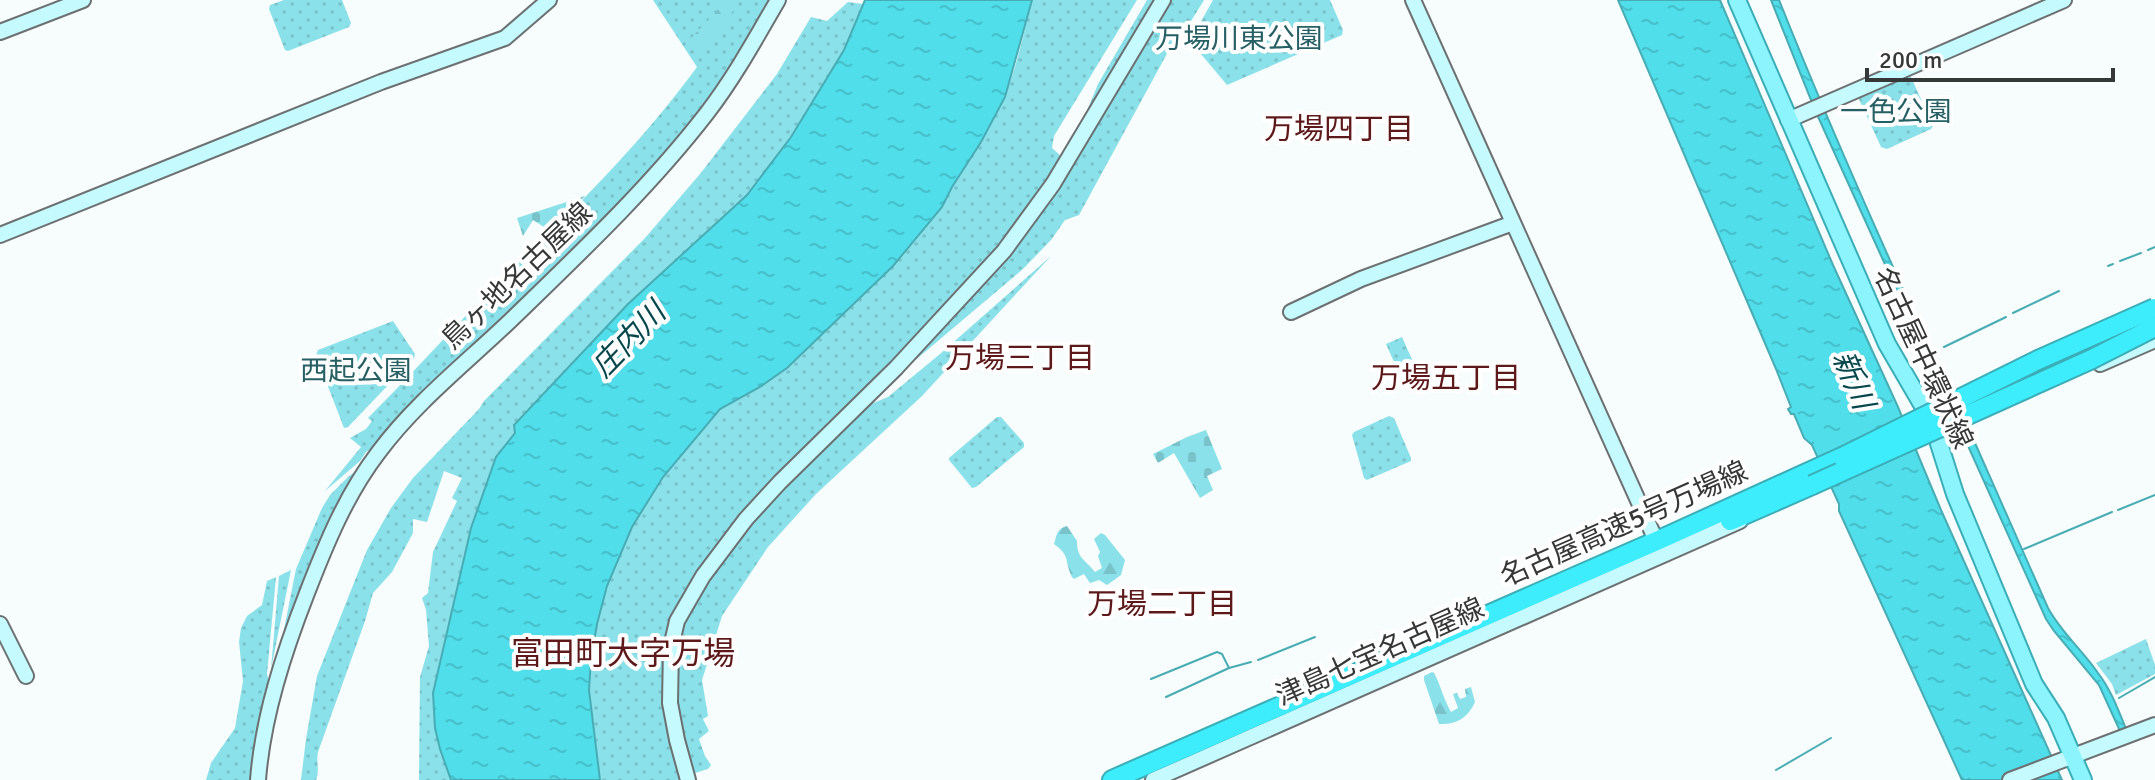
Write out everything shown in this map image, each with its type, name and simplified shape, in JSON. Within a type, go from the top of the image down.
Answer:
[{"type":"highway","name":"名古屋高速5号万場線","points":[[1112,780],[1842,457],[2155,305]]},
{"type":"highway","points":[[1842,457],[1853,458],[2155,317]]},
{"type":"highway","name":"名古屋高速5号万場線","points":[[1139,780],[2092,359],[2153,337]]},
{"type":"main road","points":[[0,32],[83,0]]},
{"type":"main road","points":[[0,235],[381,82],[505,38],[549,0]]},
{"type":"main road","name":"鳥ヶ地名古屋線","points":[[258,780],[276,683],[328,539],[349,495],[378,453],[407,419],[611,221],[660,168],[707,113],[778,0]]},
{"type":"main road","points":[[688,780],[670,703],[671,647],[677,621],[703,576],[754,509],[917,346],[1018,233],[1088,128],[1163,0]]},
{"type":"main road","points":[[1413,0],[1654,536]]},
{"type":"main road","name":"名古屋中環状線","points":[[1737,0],[1887,344],[1922,413],[2034,684],[2056,718],[2083,780]]},
{"type":"main road","points":[[1788,120],[2064,0]]},
{"type":"main road","points":[[1291,312],[1361,279],[1513,223]]},
{"type":"main road","points":[[1922,413],[2155,305]]},
{"type":"main road","name":"津島七宝名古屋線","points":[[1153,780],[2153,337]]},
{"type":"main road","name":"津島七宝名古屋線","points":[[1103,780],[1806,470],[1922,413]]},
{"type":"main road","points":[[0,624],[26,676]]},
{"type":"main road","points":[[2010,780],[2155,725]]},
{"type":"green space","points":[[284,0],[342,0],[351,23],[349,27],[285,50],[269,9],[270,5]]},
{"type":"green space","points":[[653,0],[771,0],[699,112],[656,165],[378,445],[366,452],[325,491],[361,447],[350,438],[366,429],[372,421],[368,418],[622,158],[697,67]]},
{"type":"green space","points":[[723,0],[740,0],[715,38],[697,48],[692,37],[719,9]]},
{"type":"green space","points":[[1032,0],[1137,0],[1054,136],[1052,148],[1062,157],[996,251],[712,557],[665,663],[683,780],[600,780],[589,690],[591,659],[607,586],[632,527],[663,478],[720,409],[787,368],[942,207],[1004,97]]},
{"type":"green space","points":[[1147,0],[1158,0],[1077,135],[1098,84]]},
{"type":"green space","points":[[1168,0],[1204,0],[1175,47],[1169,50],[1079,215],[1065,220],[1023,269],[880,390],[999,264]]},
{"type":"green space","name":"万場川東公園","points":[[1213,0],[1330,0],[1343,30],[1342,35],[1227,85],[1190,41]]},
{"type":"green space","points":[[848,2],[863,4],[844,50],[791,137],[747,195],[628,304],[514,425],[515,433],[496,457],[471,528],[433,693],[435,728],[451,780],[419,780],[420,677],[429,646],[422,598],[428,593],[433,552],[457,501],[452,498],[462,478],[444,471],[427,522],[413,519],[413,533],[392,572],[373,593],[318,752],[316,780],[301,780],[317,676],[367,550],[391,508],[413,478],[484,401],[645,238],[700,174],[777,74],[811,17],[827,21]]},
{"type":"green space","name":"一色公園","points":[[1908,74],[1933,126],[1887,149],[1881,147],[1859,99],[1861,95]]},
{"type":"green space","points":[[585,196],[550,231],[533,220],[523,236],[517,218]]},
{"type":"green space","points":[[1051,256],[922,396],[816,494],[768,547],[722,616],[702,680],[708,716],[703,719],[709,731],[699,739],[711,765],[692,774],[677,713],[674,676],[679,632],[694,599],[756,511],[861,408],[888,397]]},
{"type":"green space","name":"西起公園","points":[[393,321],[415,354],[414,358],[344,428],[316,355],[318,350]]},
{"type":"green space","points":[[1402,337],[1414,364],[1398,371],[1386,344]]},
{"type":"green space","points":[[1389,416],[1394,418],[1411,461],[1367,480],[1352,435]]},
{"type":"green space","points":[[997,417],[1001,417],[1024,443],[1024,447],[972,488],[949,458]]},
{"type":"green space","points":[[1206,430],[1222,469],[1207,476],[1213,490],[1200,498],[1174,453],[1158,463],[1153,454]]},
{"type":"green space","points":[[365,464],[276,670],[296,569],[322,508],[330,495]]},
{"type":"green space","points":[[1067,526],[1077,541],[1080,555],[1095,572],[1102,568],[1094,539],[1101,533],[1105,535],[1125,560],[1121,575],[1107,585],[1099,580],[1090,583],[1084,574],[1074,579],[1065,555],[1054,544],[1059,531]]},
{"type":"green space","points":[[291,570],[271,669],[279,576]]},
{"type":"green space","points":[[276,577],[267,674],[271,688],[255,780],[206,780],[211,763],[235,728],[243,681],[239,642],[241,628],[247,616],[262,605],[267,581]]},
{"type":"green space","points":[[2146,639],[2155,674],[2116,695],[2112,684],[2096,663]]},
{"type":"green space","points":[[1432,672],[1451,712],[1458,708],[1453,694],[1457,693],[1460,699],[1466,697],[1465,689],[1471,687],[1475,702],[1461,719],[1439,724],[1424,680],[1424,676]]},
{"type":"water","name":"庄内川","points":[[865,0],[1032,0],[1005,97],[942,207],[893,266],[787,368],[720,409],[663,477],[632,527],[607,586],[591,659],[589,690],[600,780],[451,780],[435,728],[433,693],[471,528],[496,457],[515,433],[514,425],[628,304],[747,195],[791,137],[844,50]]},
{"type":"water","name":"新川","points":[[1618,0],[1720,0],[1833,265],[2062,780],[1962,780],[1812,445],[1804,438],[1794,414],[1788,409],[1791,407],[1776,369]]},
{"type":"water","points":[[1771,0],[1779,0],[1860,194],[1947,385],[1941,388],[1815,110]]},
{"type":"water","points":[[1971,434],[2048,608],[2103,679],[2126,729],[2120,731],[2099,685],[2046,619],[1964,437]]},
{"type":"waterway","points":[[2148,250],[2155,247]]},
{"type":"waterway","points":[[2120,261],[2141,253]]},
{"type":"waterway","points":[[2108,266],[2113,264]]},
{"type":"waterway","points":[[2013,313],[2059,291]]},
{"type":"waterway","points":[[1944,347],[2006,317]]},
{"type":"waterway","points":[[2118,510],[2155,495]]},
{"type":"waterway","points":[[2024,549],[2112,512]]},
{"type":"waterway","points":[[1258,660],[1315,637]]},
{"type":"waterway","points":[[1151,679],[1217,652],[1222,654],[1229,668]]},
{"type":"waterway","points":[[1166,697],[1229,668],[1251,662]]},
{"type":"waterway","points":[[2119,698],[2155,677]]},
{"type":"waterway","points":[[1776,770],[1831,738]]},
{"type":"district","name":"万場四丁目","points":[[1339,129]]},
{"type":"district","name":"万場三丁目","points":[[1020,358]]},
{"type":"district","name":"万場五丁目","points":[[1446,378]]},
{"type":"district","name":"万場二丁目","points":[[1162,604]]},
{"type":"district","name":"富田町大字万場","points":[[623,653]]}]
